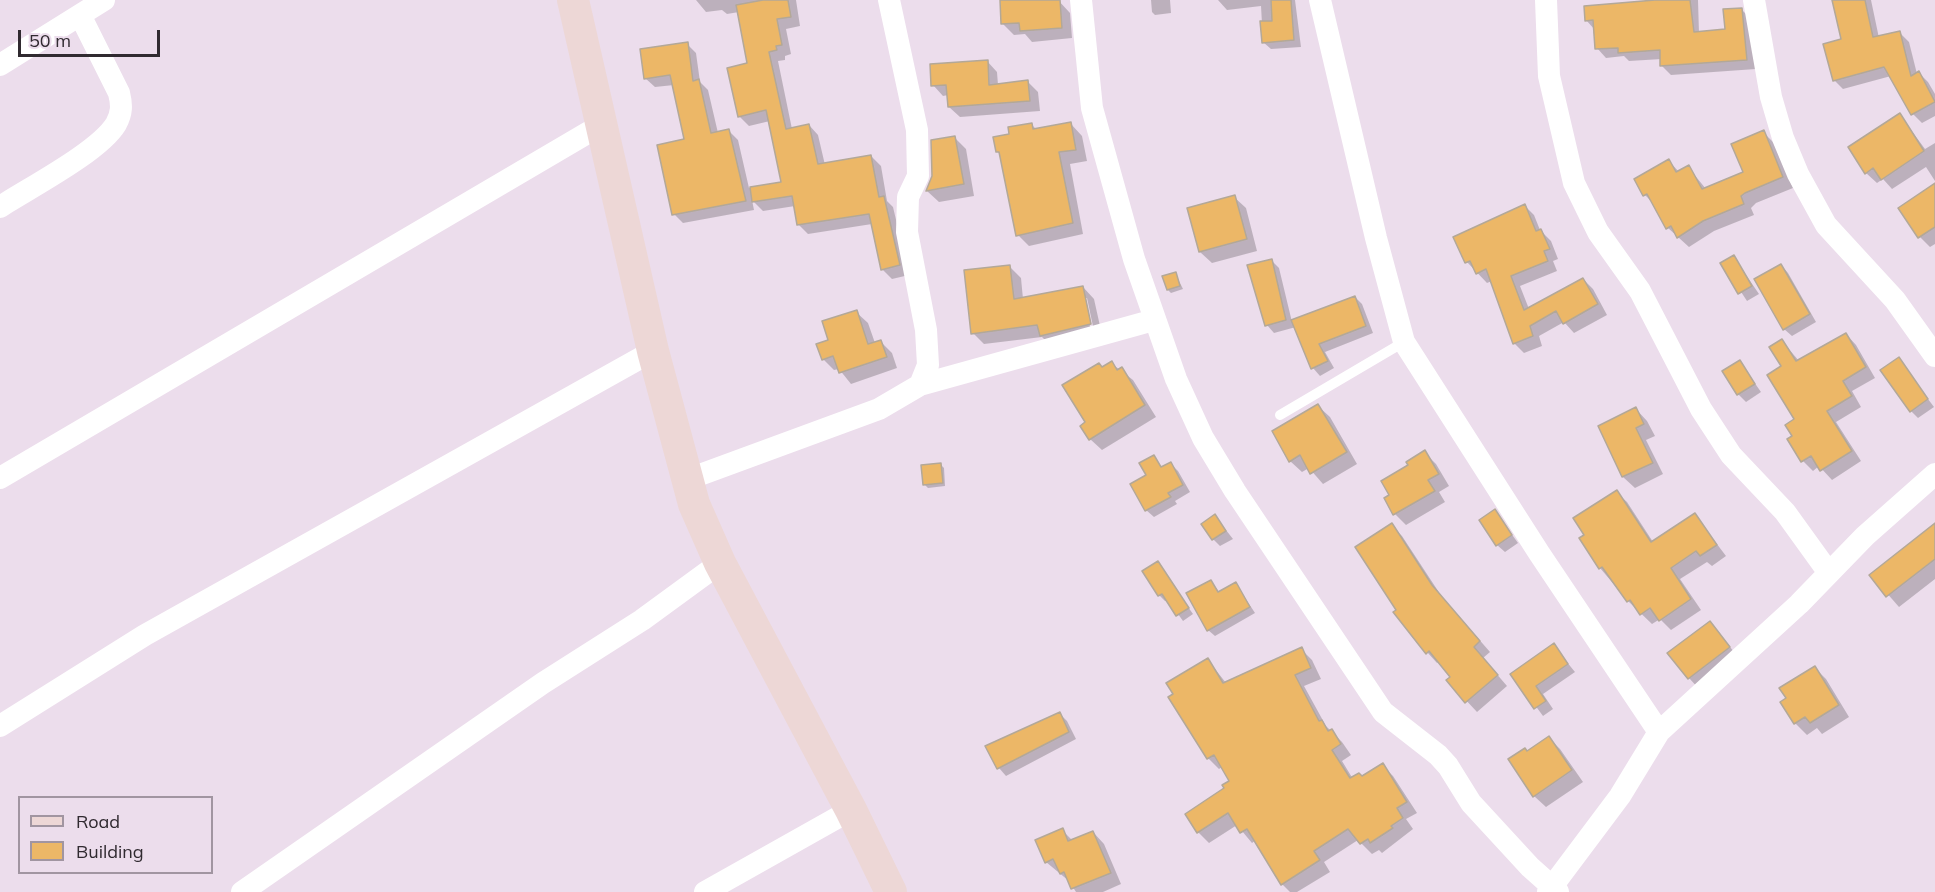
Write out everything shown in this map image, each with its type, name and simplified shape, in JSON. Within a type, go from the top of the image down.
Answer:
[{"type":"street","points":[[0,65],[104,0]]},
{"type":"street","points":[[573,0],[653,351],[686,480],[720,563],[851,810],[891,892]]},
{"type":"street","points":[[889,0],[917,130],[918,176],[908,197],[907,232],[926,330],[928,365],[920,385]]},
{"type":"street","points":[[1081,0],[1092,108],[1134,259],[1176,379],[1203,438],[1235,491],[1383,712],[1448,766],[1470,803],[1553,890],[1620,796],[1659,732],[1799,604],[1865,537],[1935,474]]},
{"type":"street","points":[[1320,0],[1376,238],[1404,342],[1539,553],[1659,732]]},
{"type":"street","points":[[1546,0],[1549,76],[1574,183],[1598,232],[1640,291],[1701,409],[1731,455],[1785,512],[1829,573]]},
{"type":"street","points":[[1754,0],[1771,97],[1783,138],[1798,174],[1826,225],[1895,300],[1935,356]]},
{"type":"street","points":[[0,207],[98,144],[116,125],[122,107],[119,93],[80,15]]},
{"type":"street","points":[[0,478],[601,125]]},
{"type":"street","points":[[686,480],[869,413],[920,385],[1154,321]]},
{"type":"street","points":[[3,716],[145,634],[653,351]]},
{"type":"street","points":[[242,892],[543,683],[642,620],[720,563]]},
{"type":"street","points":[[705,892],[851,810]]},
{"type":"lane","points":[[1280,415],[1404,342]]},
{"type":"building","points":[[763,0],[788,0],[791,17],[777,19],[782,45],[776,46],[777,50],[769,52],[786,129],[809,124],[818,164],[871,155],[879,197],[884,196],[900,265],[881,270],[869,214],[797,225],[792,196],[752,202],[750,187],[781,182],[766,110],[738,117],[727,68],[747,63],[736,5]]},
{"type":"building","points":[[1000,0],[1060,0],[1062,28],[1020,31],[1019,23],[1001,24]]},
{"type":"building","points":[[1271,0],[1291,0],[1294,40],[1262,43],[1260,21],[1272,21]]},
{"type":"building","points":[[1655,0],[1690,0],[1694,32],[1725,29],[1723,9],[1742,8],[1747,60],[1660,66],[1660,50],[1618,53],[1618,48],[1595,49],[1593,20],[1585,21],[1584,6]]},
{"type":"building","points":[[1832,0],[1865,0],[1873,37],[1900,31],[1911,76],[1919,71],[1935,102],[1911,115],[1884,67],[1833,81],[1823,44],[1841,39]]},
{"type":"building","points":[[688,42],[693,81],[699,79],[711,133],[729,129],[746,201],[672,215],[657,145],[684,139],[670,75],[644,79],[640,49]]},
{"type":"building","points":[[988,60],[989,85],[1028,80],[1030,101],[948,107],[946,85],[931,86],[930,64]]},
{"type":"building","points":[[1900,113],[1924,151],[1881,180],[1873,168],[1865,174],[1848,147]]},
{"type":"building","points":[[1071,122],[1076,150],[1059,152],[1073,223],[1016,236],[999,152],[996,152],[993,137],[1009,134],[1008,127],[1032,123],[1033,129]]},
{"type":"building","points":[[1764,130],[1783,177],[1745,193],[1741,196],[1744,204],[1703,221],[1677,238],[1671,226],[1666,229],[1647,194],[1643,196],[1634,179],[1669,159],[1676,172],[1689,165],[1702,189],[1743,172],[1731,144]]},
{"type":"building","points":[[955,136],[964,184],[926,191],[932,176],[931,140]]},
{"type":"building","points":[[1935,183],[1935,227],[1918,238],[1898,208]]},
{"type":"building","points":[[1235,195],[1247,239],[1199,252],[1187,208]]},
{"type":"building","points":[[1525,204],[1536,231],[1541,229],[1550,249],[1544,251],[1548,261],[1511,276],[1524,310],[1583,278],[1598,304],[1563,324],[1556,311],[1530,326],[1533,336],[1513,344],[1486,269],[1476,274],[1470,261],[1465,263],[1453,237]]},
{"type":"building","points":[[1734,255],[1752,286],[1738,294],[1720,263]]},
{"type":"building","points":[[1272,259],[1286,320],[1265,326],[1247,265]]},
{"type":"building","points":[[1781,264],[1810,314],[1783,330],[1754,279]]},
{"type":"building","points":[[1010,265],[1014,299],[1083,286],[1091,324],[1040,336],[1037,325],[971,334],[964,270]]},
{"type":"building","points":[[1176,272],[1180,286],[1167,290],[1162,276]]},
{"type":"building","points":[[1355,296],[1366,326],[1319,344],[1328,361],[1311,369],[1291,320]]},
{"type":"building","points":[[857,310],[868,344],[881,340],[887,357],[839,373],[833,356],[822,360],[816,344],[828,340],[822,321]]},
{"type":"building","points":[[1846,333],[1866,367],[1843,381],[1852,396],[1827,411],[1852,451],[1820,471],[1811,456],[1801,462],[1787,439],[1792,436],[1785,425],[1794,419],[1767,375],[1781,366],[1769,347],[1782,339],[1796,361]]},
{"type":"building","points":[[1899,357],[1928,399],[1910,412],[1880,370]]},
{"type":"building","points":[[1740,360],[1755,384],[1737,395],[1722,371]]},
{"type":"building","points":[[1112,361],[1117,370],[1122,367],[1145,405],[1089,440],[1080,426],[1085,422],[1062,385],[1099,363],[1102,367]]},
{"type":"building","points":[[1318,404],[1347,452],[1310,474],[1300,455],[1289,462],[1272,431]]},
{"type":"building","points":[[1636,407],[1644,424],[1636,428],[1653,463],[1622,477],[1598,426]]},
{"type":"building","points":[[1425,450],[1439,474],[1428,480],[1435,491],[1393,515],[1384,498],[1389,495],[1381,481],[1408,465],[1406,462]]},
{"type":"building","points":[[1154,455],[1161,467],[1171,462],[1183,485],[1168,493],[1171,497],[1145,511],[1130,484],[1146,475],[1139,463]]},
{"type":"building","points":[[941,463],[943,483],[923,485],[921,465]]},
{"type":"building","points":[[1617,490],[1651,542],[1695,513],[1717,545],[1700,556],[1696,551],[1671,568],[1691,599],[1659,621],[1650,608],[1640,615],[1630,600],[1627,602],[1602,567],[1599,569],[1579,538],[1584,535],[1573,518]]},
{"type":"building","points":[[1495,509],[1512,535],[1496,546],[1479,520]]},
{"type":"building","points":[[1215,514],[1226,531],[1212,540],[1201,524]]},
{"type":"building","points":[[1392,523],[1432,585],[1480,641],[1474,647],[1498,675],[1465,703],[1446,680],[1450,677],[1429,651],[1426,654],[1393,612],[1396,610],[1355,547]]},
{"type":"building","points":[[1935,523],[1935,559],[1886,597],[1869,575]]},
{"type":"building","points":[[1158,561],[1189,608],[1176,616],[1162,594],[1158,596],[1142,571]]},
{"type":"building","points":[[1211,580],[1218,592],[1236,582],[1250,607],[1207,631],[1186,593]]},
{"type":"building","points":[[1710,621],[1730,647],[1688,679],[1667,653]]},
{"type":"building","points":[[1554,643],[1568,664],[1536,686],[1546,701],[1534,709],[1510,674]]},
{"type":"building","points":[[1302,647],[1311,668],[1295,675],[1319,721],[1322,720],[1328,731],[1332,729],[1341,744],[1332,750],[1350,778],[1359,773],[1362,776],[1383,763],[1407,802],[1397,808],[1403,818],[1391,826],[1393,828],[1370,843],[1368,839],[1360,844],[1348,829],[1314,851],[1320,860],[1281,885],[1247,829],[1240,833],[1228,813],[1197,833],[1185,814],[1224,788],[1222,785],[1229,781],[1214,755],[1207,759],[1168,697],[1173,694],[1166,683],[1208,658],[1223,683]]},
{"type":"building","points":[[1815,666],[1839,705],[1810,723],[1805,717],[1794,724],[1780,702],[1786,698],[1779,688]]},
{"type":"building","points":[[1060,712],[1069,732],[997,769],[985,746]]},
{"type":"building","points":[[1549,736],[1572,770],[1533,797],[1508,759],[1525,748],[1527,751]]},
{"type":"building","points":[[1063,828],[1068,841],[1093,831],[1111,873],[1071,889],[1064,872],[1060,874],[1053,859],[1045,863],[1035,840]]}]
